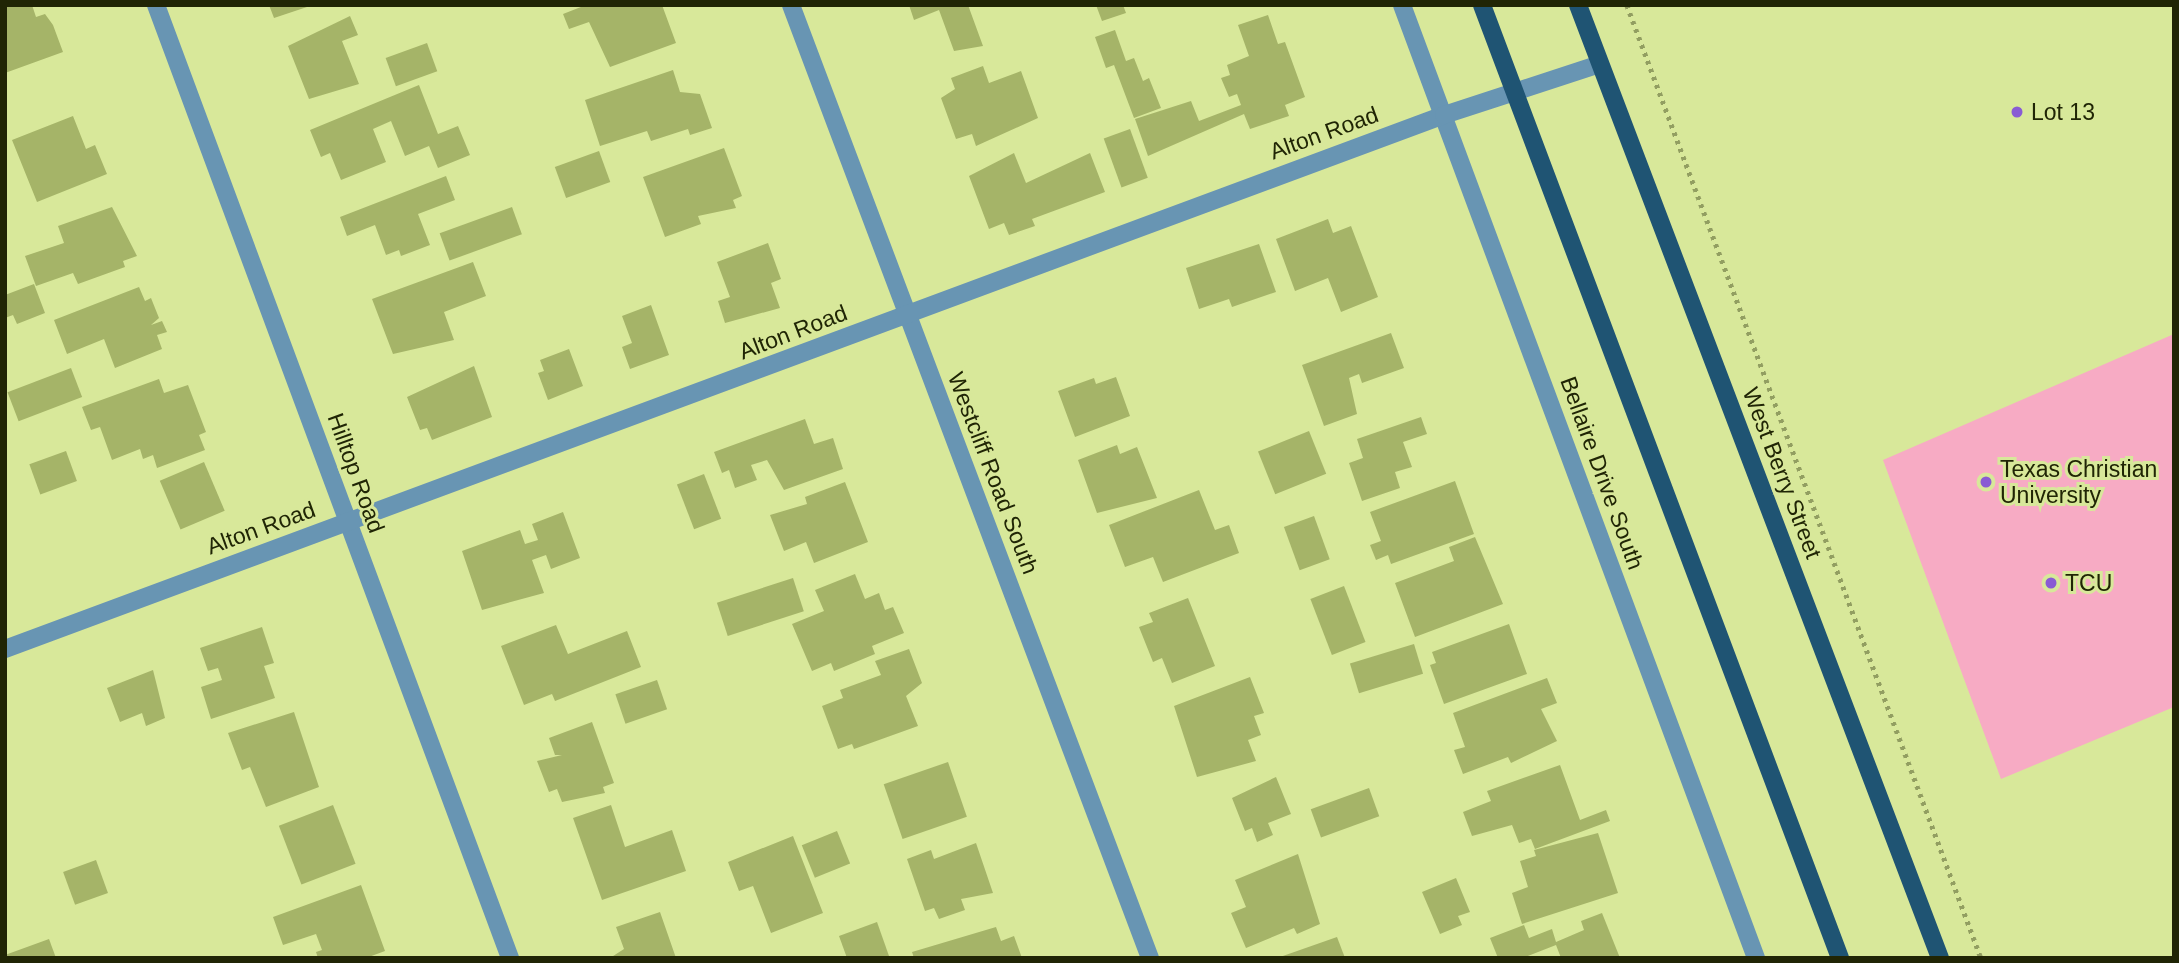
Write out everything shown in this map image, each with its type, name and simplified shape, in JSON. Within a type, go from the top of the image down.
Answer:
[{"type":"main road","points":[[1482,5],[1840,958]]},
{"type":"main road","name":"West Berry Street","points":[[1578,5],[1940,958]]},
{"type":"street","name":"Hilltop Road","points":[[156,5],[510,958]]},
{"type":"street","name":"Westcliff Road South","points":[[791,5],[1150,958]]},
{"type":"street","name":"Bellaire Drive South","points":[[1402,5],[1756,958]]},
{"type":"street","name":"Alton Road","points":[[5,649],[1444,115],[1600,64]]},
{"type":"path","points":[[1627,5],[1981,958]]},
{"type":"shaded area","name":"TCU","points":[[2174,334],[2174,707],[2001,779],[1883,460]]},
{"type":"building","points":[[32,5],[36,17],[45,14],[53,25],[63,52],[5,73],[5,7]]},
{"type":"building","points":[[269,5],[310,5],[310,6],[274,18]]},
{"type":"building","points":[[586,5],[662,5],[676,43],[610,67],[589,22],[569,29],[563,14]]},
{"type":"building","points":[[909,5],[968,5],[983,46],[954,51],[939,10],[914,20]]},
{"type":"building","points":[[1096,5],[1123,5],[1126,13],[1102,21]]},
{"type":"building","points":[[1268,15],[1278,44],[1285,42],[1305,97],[1285,105],[1289,116],[1250,129],[1244,114],[1148,156],[1135,119],[1191,101],[1199,121],[1241,105],[1237,94],[1229,97],[1221,78],[1230,75],[1227,65],[1249,56],[1238,25]]},
{"type":"building","points":[[350,16],[358,35],[342,41],[359,84],[309,99],[288,46]]},
{"type":"building","points":[[1115,30],[1126,61],[1134,58],[1143,81],[1149,78],[1161,108],[1134,118],[1114,65],[1106,68],[1095,37]]},
{"type":"building","points":[[427,43],[437,71],[396,86],[386,58]]},
{"type":"building","points":[[983,66],[989,83],[1021,71],[1038,118],[976,146],[972,134],[956,139],[941,98],[955,89],[951,78]]},
{"type":"building","points":[[673,70],[680,92],[700,94],[712,128],[690,135],[688,129],[651,141],[647,131],[600,146],[585,100]]},
{"type":"building","points":[[419,85],[438,134],[458,126],[470,155],[438,168],[429,146],[405,156],[391,121],[373,129],[386,162],[341,180],[330,153],[321,157],[310,130]]},
{"type":"building","points":[[73,116],[86,149],[95,145],[107,174],[37,202],[12,140]]},
{"type":"building","points":[[1130,129],[1148,178],[1121,187],[1104,139]]},
{"type":"building","points":[[724,148],[742,196],[733,200],[736,208],[698,216],[701,224],[665,237],[643,177]]},
{"type":"building","points":[[599,151],[610,182],[566,198],[555,167]]},
{"type":"building","points":[[1014,153],[1026,183],[1090,153],[1105,192],[1032,219],[1035,226],[1009,235],[1004,223],[989,229],[969,176]]},
{"type":"building","points":[[446,176],[455,200],[418,214],[430,245],[401,256],[399,250],[386,255],[375,225],[347,236],[340,217]]},
{"type":"building","points":[[112,207],[137,256],[123,261],[125,267],[78,284],[73,273],[36,286],[25,256],[64,243],[58,226]]},
{"type":"building","points":[[512,207],[522,234],[450,261],[440,233]]},
{"type":"building","points":[[1328,219],[1333,233],[1351,226],[1378,297],[1341,312],[1328,278],[1295,291],[1276,239]]},
{"type":"building","points":[[768,243],[781,279],[771,283],[780,308],[725,323],[718,301],[730,297],[717,262]]},
{"type":"building","points":[[1259,244],[1276,292],[1232,307],[1229,299],[1199,309],[1186,268]]},
{"type":"building","points":[[473,262],[486,296],[444,312],[454,340],[393,354],[372,299]]},
{"type":"building","points":[[34,284],[45,313],[17,324],[13,315],[5,318],[5,295]]},
{"type":"building","points":[[139,287],[145,301],[151,298],[159,318],[151,325],[162,321],[167,332],[157,335],[162,349],[115,368],[104,339],[67,354],[54,320]]},
{"type":"building","points":[[651,305],[669,355],[630,369],[622,347],[632,343],[622,316]]},
{"type":"building","points":[[1391,333],[1404,368],[1362,383],[1359,374],[1349,378],[1357,414],[1324,426],[1302,365]]},
{"type":"building","points":[[569,349],[583,386],[548,400],[538,373],[544,371],[540,360]]},
{"type":"building","points":[[474,366],[492,417],[432,440],[427,428],[420,430],[407,397]]},
{"type":"building","points":[[71,368],[82,397],[19,421],[8,392]]},
{"type":"building","points":[[1116,377],[1130,416],[1075,437],[1058,391],[1094,378],[1096,384]]},
{"type":"building","points":[[159,379],[164,393],[188,385],[206,432],[199,435],[205,450],[157,468],[153,455],[143,459],[140,449],[112,460],[100,427],[91,430],[82,407]]},
{"type":"building","points":[[1421,417],[1427,434],[1403,442],[1412,467],[1395,472],[1400,488],[1362,501],[1349,463],[1363,458],[1357,439]]},
{"type":"building","points":[[805,419],[814,444],[833,438],[843,469],[784,490],[767,460],[751,465],[757,480],[735,488],[729,470],[722,473],[714,452]]},
{"type":"building","points":[[1309,431],[1326,474],[1275,494],[1258,452]]},
{"type":"building","points":[[1117,445],[1120,454],[1137,447],[1157,498],[1097,513],[1078,460]]},
{"type":"building","points":[[66,451],[77,481],[40,494],[29,464]]},
{"type":"building","points":[[204,462],[225,511],[181,530],[160,481]]},
{"type":"building","points":[[704,474],[721,519],[694,529],[677,484]]},
{"type":"building","points":[[1455,481],[1474,534],[1391,564],[1388,555],[1376,560],[1370,545],[1381,541],[1370,512]]},
{"type":"building","points":[[845,482],[868,542],[814,563],[806,542],[784,551],[770,515],[807,504],[805,497]]},
{"type":"building","points":[[1199,490],[1215,530],[1229,525],[1239,553],[1163,582],[1153,557],[1125,567],[1109,525]]},
{"type":"building","points":[[563,512],[580,558],[551,569],[546,555],[532,560],[544,593],[482,610],[462,551],[520,530],[525,544],[538,540],[532,524]]},
{"type":"building","points":[[1314,516],[1330,559],[1300,570],[1284,527]]},
{"type":"building","points":[[1475,537],[1503,604],[1415,637],[1395,583],[1454,561],[1449,547]]},
{"type":"building","points":[[855,574],[865,599],[879,593],[885,610],[893,607],[904,633],[872,646],[875,654],[834,671],[831,663],[812,671],[792,624],[824,611],[815,590]]},
{"type":"building","points":[[793,578],[804,611],[728,636],[717,603]]},
{"type":"building","points":[[1344,586],[1366,642],[1332,655],[1310,599]]},
{"type":"building","points":[[1188,598],[1215,666],[1172,683],[1162,658],[1153,662],[1139,627],[1153,622],[1149,613]]},
{"type":"building","points":[[1509,624],[1527,674],[1444,704],[1430,665],[1436,663],[1432,652]]},
{"type":"building","points":[[556,625],[568,654],[627,631],[641,667],[555,701],[552,694],[524,705],[501,646]]},
{"type":"building","points":[[262,627],[274,663],[264,666],[275,698],[211,719],[201,687],[222,680],[218,668],[208,671],[200,648]]},
{"type":"building","points":[[1414,644],[1423,674],[1359,693],[1350,664]]},
{"type":"building","points":[[909,649],[922,683],[906,696],[918,726],[854,749],[852,744],[838,749],[822,706],[843,698],[840,690],[881,675],[875,661]]},
{"type":"building","points":[[153,670],[165,718],[146,726],[142,713],[120,722],[107,688]]},
{"type":"building","points":[[1250,677],[1264,713],[1254,716],[1261,735],[1248,740],[1256,761],[1197,777],[1174,706]]},
{"type":"building","points":[[1547,678],[1557,703],[1541,709],[1557,741],[1511,763],[1508,757],[1463,774],[1454,750],[1465,747],[1453,713]]},
{"type":"building","points":[[657,680],[667,709],[625,724],[615,694]]},
{"type":"building","points":[[294,712],[319,787],[266,807],[250,767],[242,770],[228,733]]},
{"type":"building","points":[[592,722],[614,783],[603,787],[605,793],[562,802],[557,789],[549,792],[537,761],[562,755],[555,755],[549,738]]},
{"type":"building","points":[[948,762],[967,817],[903,839],[884,784]]},
{"type":"building","points":[[1560,765],[1580,820],[1606,810],[1610,821],[1535,849],[1531,839],[1519,843],[1512,825],[1472,836],[1463,812],[1491,801],[1487,791]]},
{"type":"building","points":[[1276,777],[1291,814],[1268,823],[1273,835],[1257,842],[1252,828],[1245,831],[1232,798]]},
{"type":"building","points":[[1369,788],[1379,816],[1321,837],[1311,809]]},
{"type":"building","points":[[333,805],[356,864],[301,885],[279,826]]},
{"type":"building","points":[[611,805],[625,847],[672,830],[686,871],[602,900],[573,818]]},
{"type":"building","points":[[837,831],[850,863],[815,878],[802,845]]},
{"type":"building","points":[[1598,833],[1618,893],[1522,924],[1512,893],[1528,887],[1520,861],[1536,856],[1534,850]]},
{"type":"building","points":[[793,836],[823,913],[771,933],[753,886],[739,891],[728,862]]},
{"type":"building","points":[[976,843],[993,893],[961,899],[965,910],[939,919],[934,908],[925,911],[907,859],[931,850],[934,859]]},
{"type":"building","points":[[1298,854],[1320,924],[1297,934],[1294,928],[1246,948],[1231,913],[1246,907],[1235,880]]},
{"type":"building","points":[[96,860],[108,893],[75,905],[63,872]]},
{"type":"building","points":[[1456,878],[1470,912],[1458,916],[1462,925],[1440,934],[1422,892]]},
{"type":"building","points":[[361,885],[385,951],[366,958],[318,958],[316,952],[322,950],[316,934],[283,945],[273,917]]},
{"type":"building","points":[[660,912],[676,958],[610,958],[624,949],[616,927]]},
{"type":"building","points":[[1602,913],[1620,958],[1561,958],[1556,945],[1523,958],[1498,958],[1490,938],[1524,925],[1529,938],[1552,929],[1556,942],[1584,930],[1581,921]]},
{"type":"building","points":[[877,922],[889,956],[847,958],[839,936]]},
{"type":"building","points":[[996,927],[1001,941],[1014,936],[1022,958],[914,958],[912,952]]},
{"type":"building","points":[[1337,937],[1345,958],[1280,958],[1280,957]]},
{"type":"building","points":[[49,939],[56,958],[5,958],[5,955]]},
{"type":"place","name":"Lot 13","points":[[2017,112]]},
{"type":"place","name":"Texas Christian University","points":[[1986,482]]},
{"type":"place","name":"TCU","points":[[2051,583]]}]
